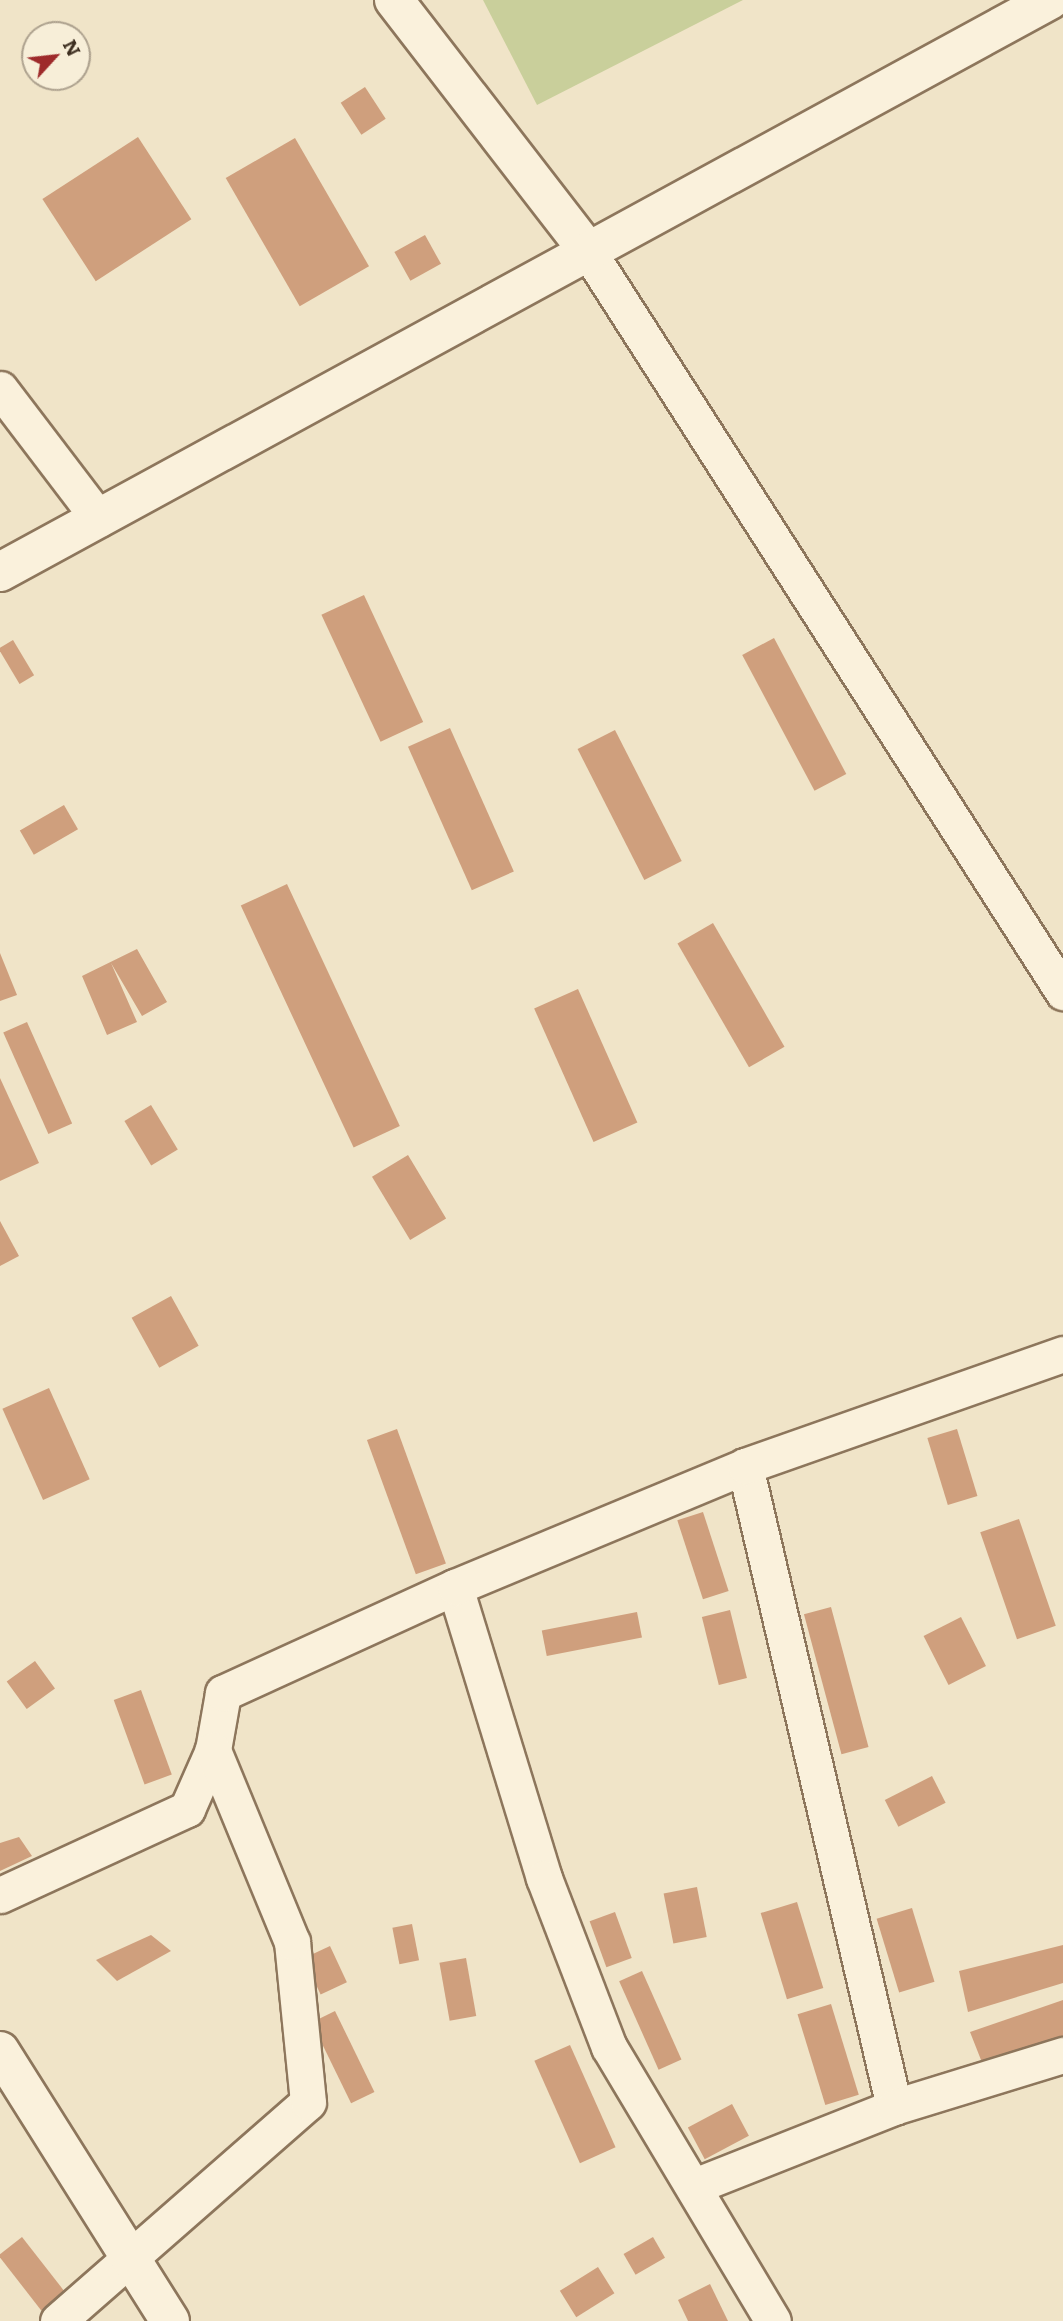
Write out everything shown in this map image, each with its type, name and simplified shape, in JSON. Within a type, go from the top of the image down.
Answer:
[{"type":"street","points":[[394,0],[590,254],[1063,992]]},
{"type":"street","points":[[0,572],[590,254],[1050,0]]},
{"type":"street","points":[[0,389],[99,519]]},
{"type":"street","points":[[0,1895],[187,1809],[213,1750],[223,1693],[455,1587],[745,1466],[1063,1354]]},
{"type":"street","points":[[745,1466],[894,2107]]},
{"type":"street","points":[[455,1587],[544,1878],[610,2047],[697,2185],[773,2321]]},
{"type":"street","points":[[58,2321],[128,2254],[308,2102],[292,1942],[213,1750]]},
{"type":"street","points":[[0,2051],[170,2321]]},
{"type":"street","points":[[697,2185],[894,2107],[1060,2062]]},
{"type":"green space","points":[[483,0],[743,0],[537,105]]},
{"type":"building","points":[[365,87],[386,119],[361,135],[341,103]]},
{"type":"building","points":[[138,137],[191,219],[96,281],[42,199]]},
{"type":"building","points":[[295,138],[369,266],[300,306],[226,178]]},
{"type":"building","points":[[425,235],[441,264],[410,281],[394,252]]},
{"type":"building","points":[[364,595],[423,722],[381,742],[321,615]]},
{"type":"building","points":[[774,638],[846,774],[815,791],[742,655]]},
{"type":"building","points":[[13,640],[34,675],[20,684],[0,651],[0,648]]},
{"type":"building","points":[[450,728],[514,871],[472,890],[408,747]]},
{"type":"building","points":[[615,730],[682,861],[644,880],[578,749]]},
{"type":"building","points":[[64,805],[78,829],[34,855],[20,830]]},
{"type":"building","points":[[287,884],[400,1126],[354,1148],[241,906]]},
{"type":"building","points":[[713,923],[785,1047],[749,1067],[677,944]]},
{"type":"building","points":[[137,949],[167,1002],[142,1016],[111,963],[137,1022],[107,1035],[82,976]]},
{"type":"building","points":[[0,953],[17,995],[0,1001]]},
{"type":"building","points":[[578,989],[637,1122],[594,1142],[534,1009]]},
{"type":"building","points":[[27,1022],[72,1123],[48,1134],[3,1033]]},
{"type":"building","points":[[0,1078],[39,1163],[0,1181]]},
{"type":"building","points":[[151,1105],[178,1150],[151,1166],[124,1121]]},
{"type":"building","points":[[408,1155],[446,1218],[410,1240],[372,1177]]},
{"type":"building","points":[[0,1221],[19,1256],[0,1266]]},
{"type":"building","points":[[171,1296],[199,1346],[159,1368],[132,1318]]},
{"type":"building","points":[[49,1388],[90,1479],[43,1500],[2,1409]]},
{"type":"building","points":[[397,1429],[446,1563],[416,1574],[367,1440]]},
{"type":"building","points":[[957,1429],[977,1496],[948,1505],[927,1438]]},
{"type":"building","points":[[703,1512],[729,1591],[703,1599],[677,1520]]},
{"type":"building","points":[[1019,1519],[1056,1626],[1017,1639],[980,1532]]},
{"type":"building","points":[[831,1607],[869,1747],[841,1754],[804,1614]]},
{"type":"building","points":[[730,1610],[747,1678],[719,1685],[702,1617]]},
{"type":"building","points":[[637,1612],[642,1638],[547,1656],[542,1631]]},
{"type":"building","points":[[961,1617],[986,1666],[949,1685],[924,1636]]},
{"type":"building","points":[[35,1661],[55,1689],[27,1709],[7,1682]]},
{"type":"building","points":[[141,1690],[172,1775],[145,1784],[114,1700]]},
{"type":"building","points":[[932,1776],[946,1803],[898,1827],[885,1800]]},
{"type":"building","points":[[19,1837],[32,1856],[0,1871],[0,1843]]},
{"type":"building","points":[[697,1887],[707,1937],[673,1944],[664,1893]]},
{"type":"building","points":[[797,1902],[823,1988],[787,1999],[761,1913]]},
{"type":"building","points":[[912,1908],[935,1982],[899,1992],[877,1919]]},
{"type":"building","points":[[615,1912],[632,1958],[606,1967],[590,1921]]},
{"type":"building","points":[[412,1924],[419,1960],[399,1964],[392,1928]]},
{"type":"building","points":[[151,1935],[171,1951],[117,1981],[96,1960]]},
{"type":"building","points":[[1063,1945],[1063,1983],[968,2012],[959,1971]]},
{"type":"building","points":[[330,1946],[347,1982],[321,1995],[304,1958]]},
{"type":"building","points":[[466,1958],[476,2016],[450,2021],[439,1963]]},
{"type":"building","points":[[642,1971],[681,2060],[659,2070],[619,1981]]},
{"type":"building","points":[[1063,2000],[1063,2037],[983,2065],[970,2032]]},
{"type":"building","points":[[831,2004],[859,2095],[825,2105],[798,2014]]},
{"type":"building","points":[[335,2011],[374,2092],[351,2103],[312,2022]]},
{"type":"building","points":[[570,2045],[616,2147],[580,2163],[534,2061]]},
{"type":"building","points":[[732,2104],[749,2136],[705,2159],[688,2127]]},
{"type":"building","points":[[22,2237],[65,2292],[41,2311],[0,2258],[0,2254]]},
{"type":"building","points":[[653,2237],[665,2258],[636,2275],[624,2254]]},
{"type":"building","points":[[598,2267],[614,2293],[576,2317],[560,2291]]},
{"type":"building","points":[[710,2284],[728,2321],[688,2321],[678,2300]]}]
